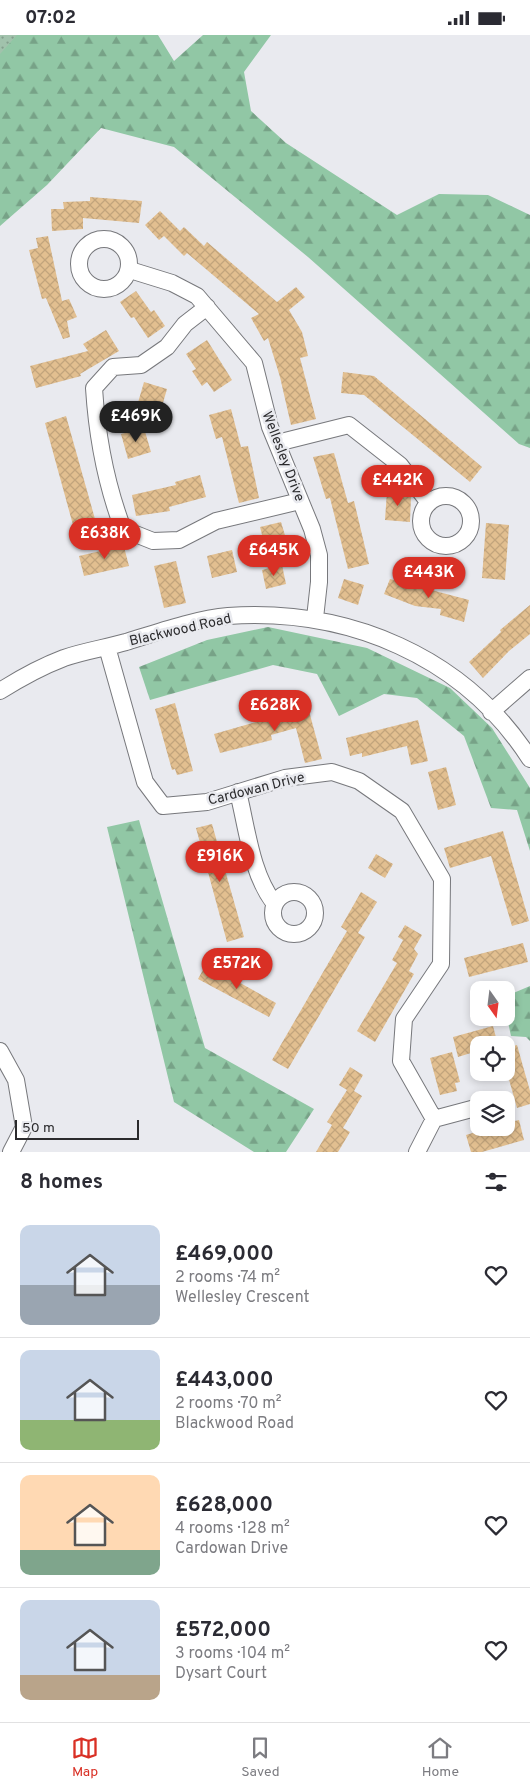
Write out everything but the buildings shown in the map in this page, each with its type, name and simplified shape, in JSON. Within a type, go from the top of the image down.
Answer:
[{"type":"street","name":"Wellesley Drive","points":[[130,270],[172,283],[196,295],[254,363],[270,427],[300,501],[319,555],[320,582],[315,619]]},
{"type":"street","points":[[206,307],[185,324],[167,347],[141,365],[113,367],[94,388],[95,412],[110,495],[123,529],[153,541],[179,540],[216,521],[300,501]]},
{"type":"street","points":[[277,443],[349,425],[400,465],[428,503]]},
{"type":"street","name":"Blackwood Road","points":[[0,691],[63,659],[107,647],[226,616],[287,615],[350,627],[412,651],[451,675],[491,712],[519,742],[530,759]]},
{"type":"street","name":"Cardowan Drive","points":[[107,647],[146,781],[164,806],[207,802],[285,778],[332,772],[359,781],[402,811],[442,879],[440,964],[404,1019],[401,1061],[434,1119]]},
{"type":"street","points":[[491,712],[530,678]]},
{"type":"street","points":[[238,792],[253,856],[264,890],[274,903]]},
{"type":"street","points":[[0,1051],[16,1080],[24,1127],[11,1152]]},
{"type":"street","points":[[417,1152],[434,1119],[470,1109]]},
{"type":"green space","points":[[0,35],[158,35],[174,61],[203,35],[271,35],[244,72],[251,111],[286,143],[397,215],[439,194],[488,195],[530,215],[530,448],[519,444],[308,257],[174,147],[101,128],[47,185],[0,226]]},
{"type":"green space","points":[[0,35],[17,35],[0,54]]},
{"type":"green space","points":[[268,627],[367,648],[450,688],[492,728],[530,788],[530,851],[517,810],[491,808],[464,736],[417,698],[384,694],[339,716],[317,674],[273,665],[150,700],[139,667],[207,640]]},
{"type":"green space","points":[[139,820],[205,1048],[314,1109],[286,1152],[254,1152],[174,1102],[107,827]]},
{"type":"green space","points":[[530,986],[530,1041],[526,1037],[511,1036],[509,1026],[515,1026],[515,992]]}]
